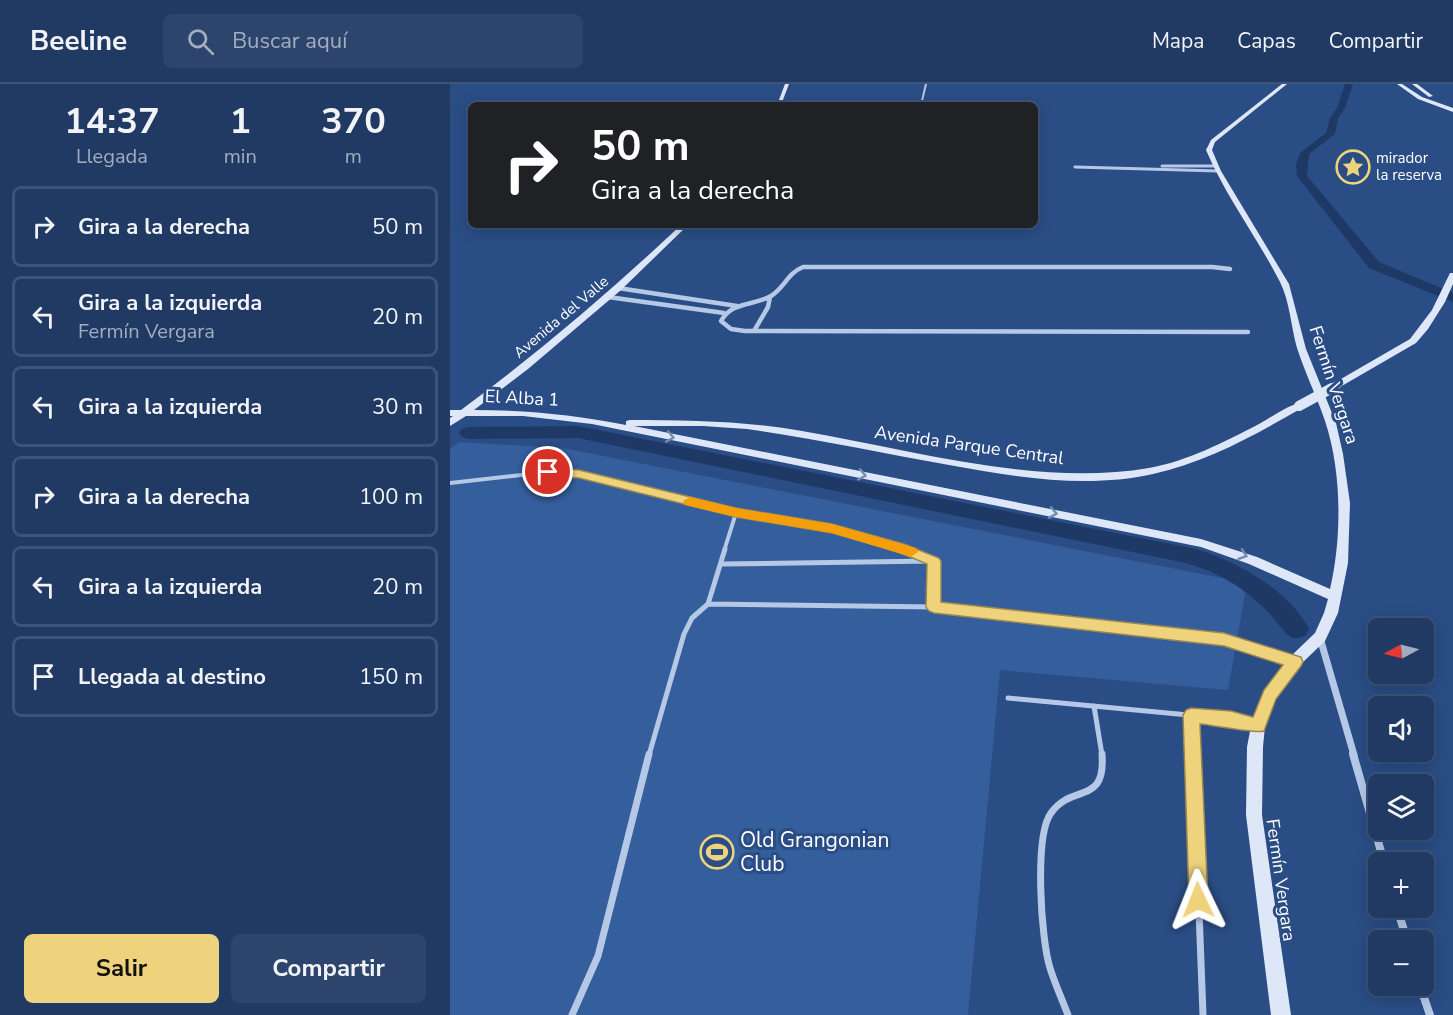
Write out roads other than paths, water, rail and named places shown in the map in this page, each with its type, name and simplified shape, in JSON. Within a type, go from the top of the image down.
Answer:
[{"type":"street","points":[[780,102],[787,84]]},
{"type":"street","points":[[922,102],[926,84]]},
{"type":"street","points":[[1216,169],[1209,150],[1213,141],[1285,84]]},
{"type":"street","points":[[1399,84],[1420,98],[1452,110]]},
{"type":"street","points":[[1414,84],[1452,110]]},
{"type":"street","points":[[1216,169],[1074,167],[1216,169]]},
{"type":"street","name":"Fermín Vergara","points":[[1216,169],[1285,284],[1302,349],[1330,423],[1338,454],[1344,503],[1345,530],[1335,597],[1320,637],[1295,662],[1269,695],[1258,726],[1254,815],[1281,1015]]},
{"type":"street","name":"Avenida del Valle","points":[[450,423],[525,367],[608,297],[682,228]]},
{"type":"street","points":[[754,331],[768,307],[770,297],[794,271],[803,267],[1217,267],[1230,269]]},
{"type":"street","name":"Avenida Parque Central","points":[[592,421],[747,426],[1034,475],[1084,477],[1132,474],[1185,462],[1222,448],[1413,341],[1441,300],[1453,275]]},
{"type":"street","points":[[618,288],[738,306]]},
{"type":"street","points":[[608,297],[724,313],[738,306],[770,297]]},
{"type":"street","points":[[724,313],[721,321],[727,328],[754,331],[1248,332]]},
{"type":"street","name":"El Alba 1","points":[[450,413],[523,413],[592,421]]},
{"type":"street","points":[[592,421],[1200,543],[1240,554],[1335,597]]},
{"type":"street","points":[[1320,637],[1381,852]]},
{"type":"street","points":[[1423,996],[1430,1015]]},
{"type":"lane","points":[[450,483],[548,472],[579,474],[736,513],[832,529],[899,547],[934,561]]},
{"type":"lane","points":[[572,1015],[598,956],[651,746],[684,634],[693,618],[708,604],[736,513]]},
{"type":"lane","points":[[721,564],[934,561]]},
{"type":"lane","points":[[934,561],[934,607]]},
{"type":"lane","points":[[708,604],[934,607],[1224,640],[1295,662]]},
{"type":"lane","points":[[1008,698],[1231,719],[1258,726]]},
{"type":"lane","points":[[1068,1015],[1047,955],[1041,903],[1042,833],[1048,814],[1057,804],[1068,797],[1096,787],[1100,782],[1102,753],[1094,706]]},
{"type":"lane","points":[[1191,715],[1203,1015]]},
{"type":"waterway","points":[[1349,84],[1341,108],[1334,118],[1330,134],[1308,149],[1302,158],[1302,176],[1374,265],[1453,298]]},
{"type":"waterway","points":[[468,433],[578,432],[1189,555],[1223,567],[1247,582],[1269,599],[1297,629]]},
{"type":"place","name":"mirador la reserva","points":[[1353,167]]},
{"type":"place","name":"Old Grangonian Club","points":[[717,852]]}]
